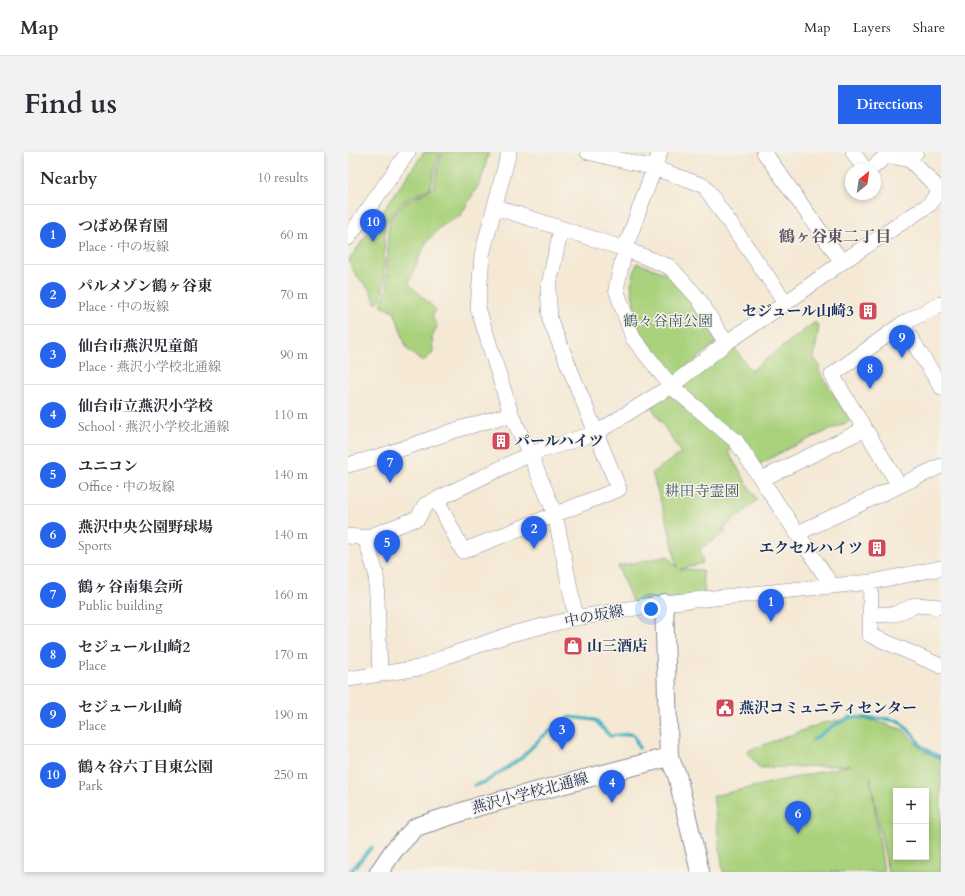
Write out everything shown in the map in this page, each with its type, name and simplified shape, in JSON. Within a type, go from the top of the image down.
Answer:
[{"type":"street","points":[[348,238],[408,152]]},
{"type":"street","points":[[509,152],[482,255],[478,308],[511,414],[530,454],[554,514],[576,618]]},
{"type":"street","points":[[588,152],[654,168],[704,186],[786,303]]},
{"type":"street","points":[[660,152],[626,249],[616,289],[633,338],[671,386],[736,441],[832,586]]},
{"type":"street","points":[[764,152],[842,262]]},
{"type":"street","points":[[853,152],[861,164]]},
{"type":"street","points":[[348,536],[365,538],[418,518],[425,505],[530,454],[596,433],[671,386],[726,343],[786,303],[842,262],[930,204],[937,193],[935,185],[913,156],[888,155],[877,164]]},
{"type":"street","points":[[495,207],[626,249],[670,267],[698,298],[726,343]]},
{"type":"street","points":[[437,500],[463,551],[619,489],[550,320],[548,289],[561,228]]},
{"type":"street","points":[[899,485],[832,375],[902,324],[941,304]]},
{"type":"street","points":[[902,324],[941,387]]},
{"type":"street","points":[[348,466],[456,430],[511,414]]},
{"type":"street","points":[[762,479],[865,429]]},
{"type":"street","points":[[798,533],[941,466]]},
{"type":"street","points":[[365,538],[376,573],[380,674]]},
{"type":"street","name":"中の坂線","points":[[348,679],[419,668],[447,656],[512,634],[576,618],[664,603],[871,582],[941,568]]},
{"type":"street","points":[[871,582],[870,635],[941,666]]},
{"type":"street","points":[[664,603],[669,757],[677,775],[700,872]]},
{"type":"street","points":[[870,615],[895,614],[916,605],[941,607]]},
{"type":"street","name":"燕沢小学校北通線","points":[[379,872],[394,850],[416,827],[480,806],[669,757]]},
{"type":"green space","points":[[424,152],[440,152],[430,188],[402,202],[385,224],[384,284],[381,299],[376,304],[370,291],[355,273],[349,260]]},
{"type":"green space","points":[[442,152],[489,152],[481,181],[460,216],[443,225],[427,241],[413,271],[409,284],[436,310],[432,316],[437,326],[432,338],[433,353],[422,362],[407,349],[394,311],[381,306],[387,288],[388,231],[390,220],[403,204],[433,188]]},
{"type":"green space","name":"鶴々谷南公園","points":[[637,263],[668,274],[691,302],[717,342],[676,377],[638,331],[631,284]]},
{"type":"green space","points":[[815,322],[819,326],[814,358],[821,367],[818,369],[850,421],[789,448],[758,465],[683,388],[683,380],[733,346],[751,371]]},
{"type":"green space","name":"耕田寺霊園","points":[[670,395],[733,447],[728,452],[757,500],[724,528],[726,532],[700,549],[703,563],[680,569],[702,570],[705,594],[634,606],[618,566],[668,556],[677,568],[670,533],[652,473],[681,453],[649,403]]},
{"type":"green space","points":[[854,718],[876,721],[904,730],[923,751],[941,759],[941,872],[888,872],[870,776],[884,872],[723,872],[713,796],[850,765],[759,768],[747,751],[823,723]]},
{"type":"waterway","points":[[475,785],[485,782],[520,759],[542,737],[570,717],[595,720],[610,736],[634,735],[639,748]]},
{"type":"waterway","points":[[813,740],[831,727],[851,717],[887,719],[899,721],[913,734],[921,746],[933,754],[941,757]]},
{"type":"waterway","points":[[350,872],[372,847]]},
{"type":"place","name":"鶴々谷六丁目東公園","points":[[373,242]]},
{"type":"place","name":"セジュール山崎3","points":[[868,311]]},
{"type":"place","name":"セジュール山崎","points":[[902,358]]},
{"type":"place","name":"セジュール山崎2","points":[[870,389]]},
{"type":"place","name":"パールハイツ","points":[[501,441]]},
{"type":"place","name":"鶴ヶ谷南集会所","points":[[390,483]]},
{"type":"place","name":"エクセルハイツ","points":[[877,548]]},
{"type":"place","name":"パルメゾン鶴ヶ谷東","points":[[534,549]]},
{"type":"place","name":"ユニコン","points":[[387,563]]},
{"type":"place","name":"つばめ保育園","points":[[771,622]]},
{"type":"place","name":"山三酒店","points":[[573,646]]},
{"type":"place","name":"燕沢コミュニティセンター","points":[[725,708]]},
{"type":"place","name":"仙台市燕沢児童館","points":[[562,750]]},
{"type":"place","name":"仙台市立燕沢小学校","points":[[612,803]]},
{"type":"place","name":"燕沢中央公園野球場","points":[[798,834]]},
{"type":"district","name":"鶴ヶ谷東二丁目","points":[[835,237]]}]
